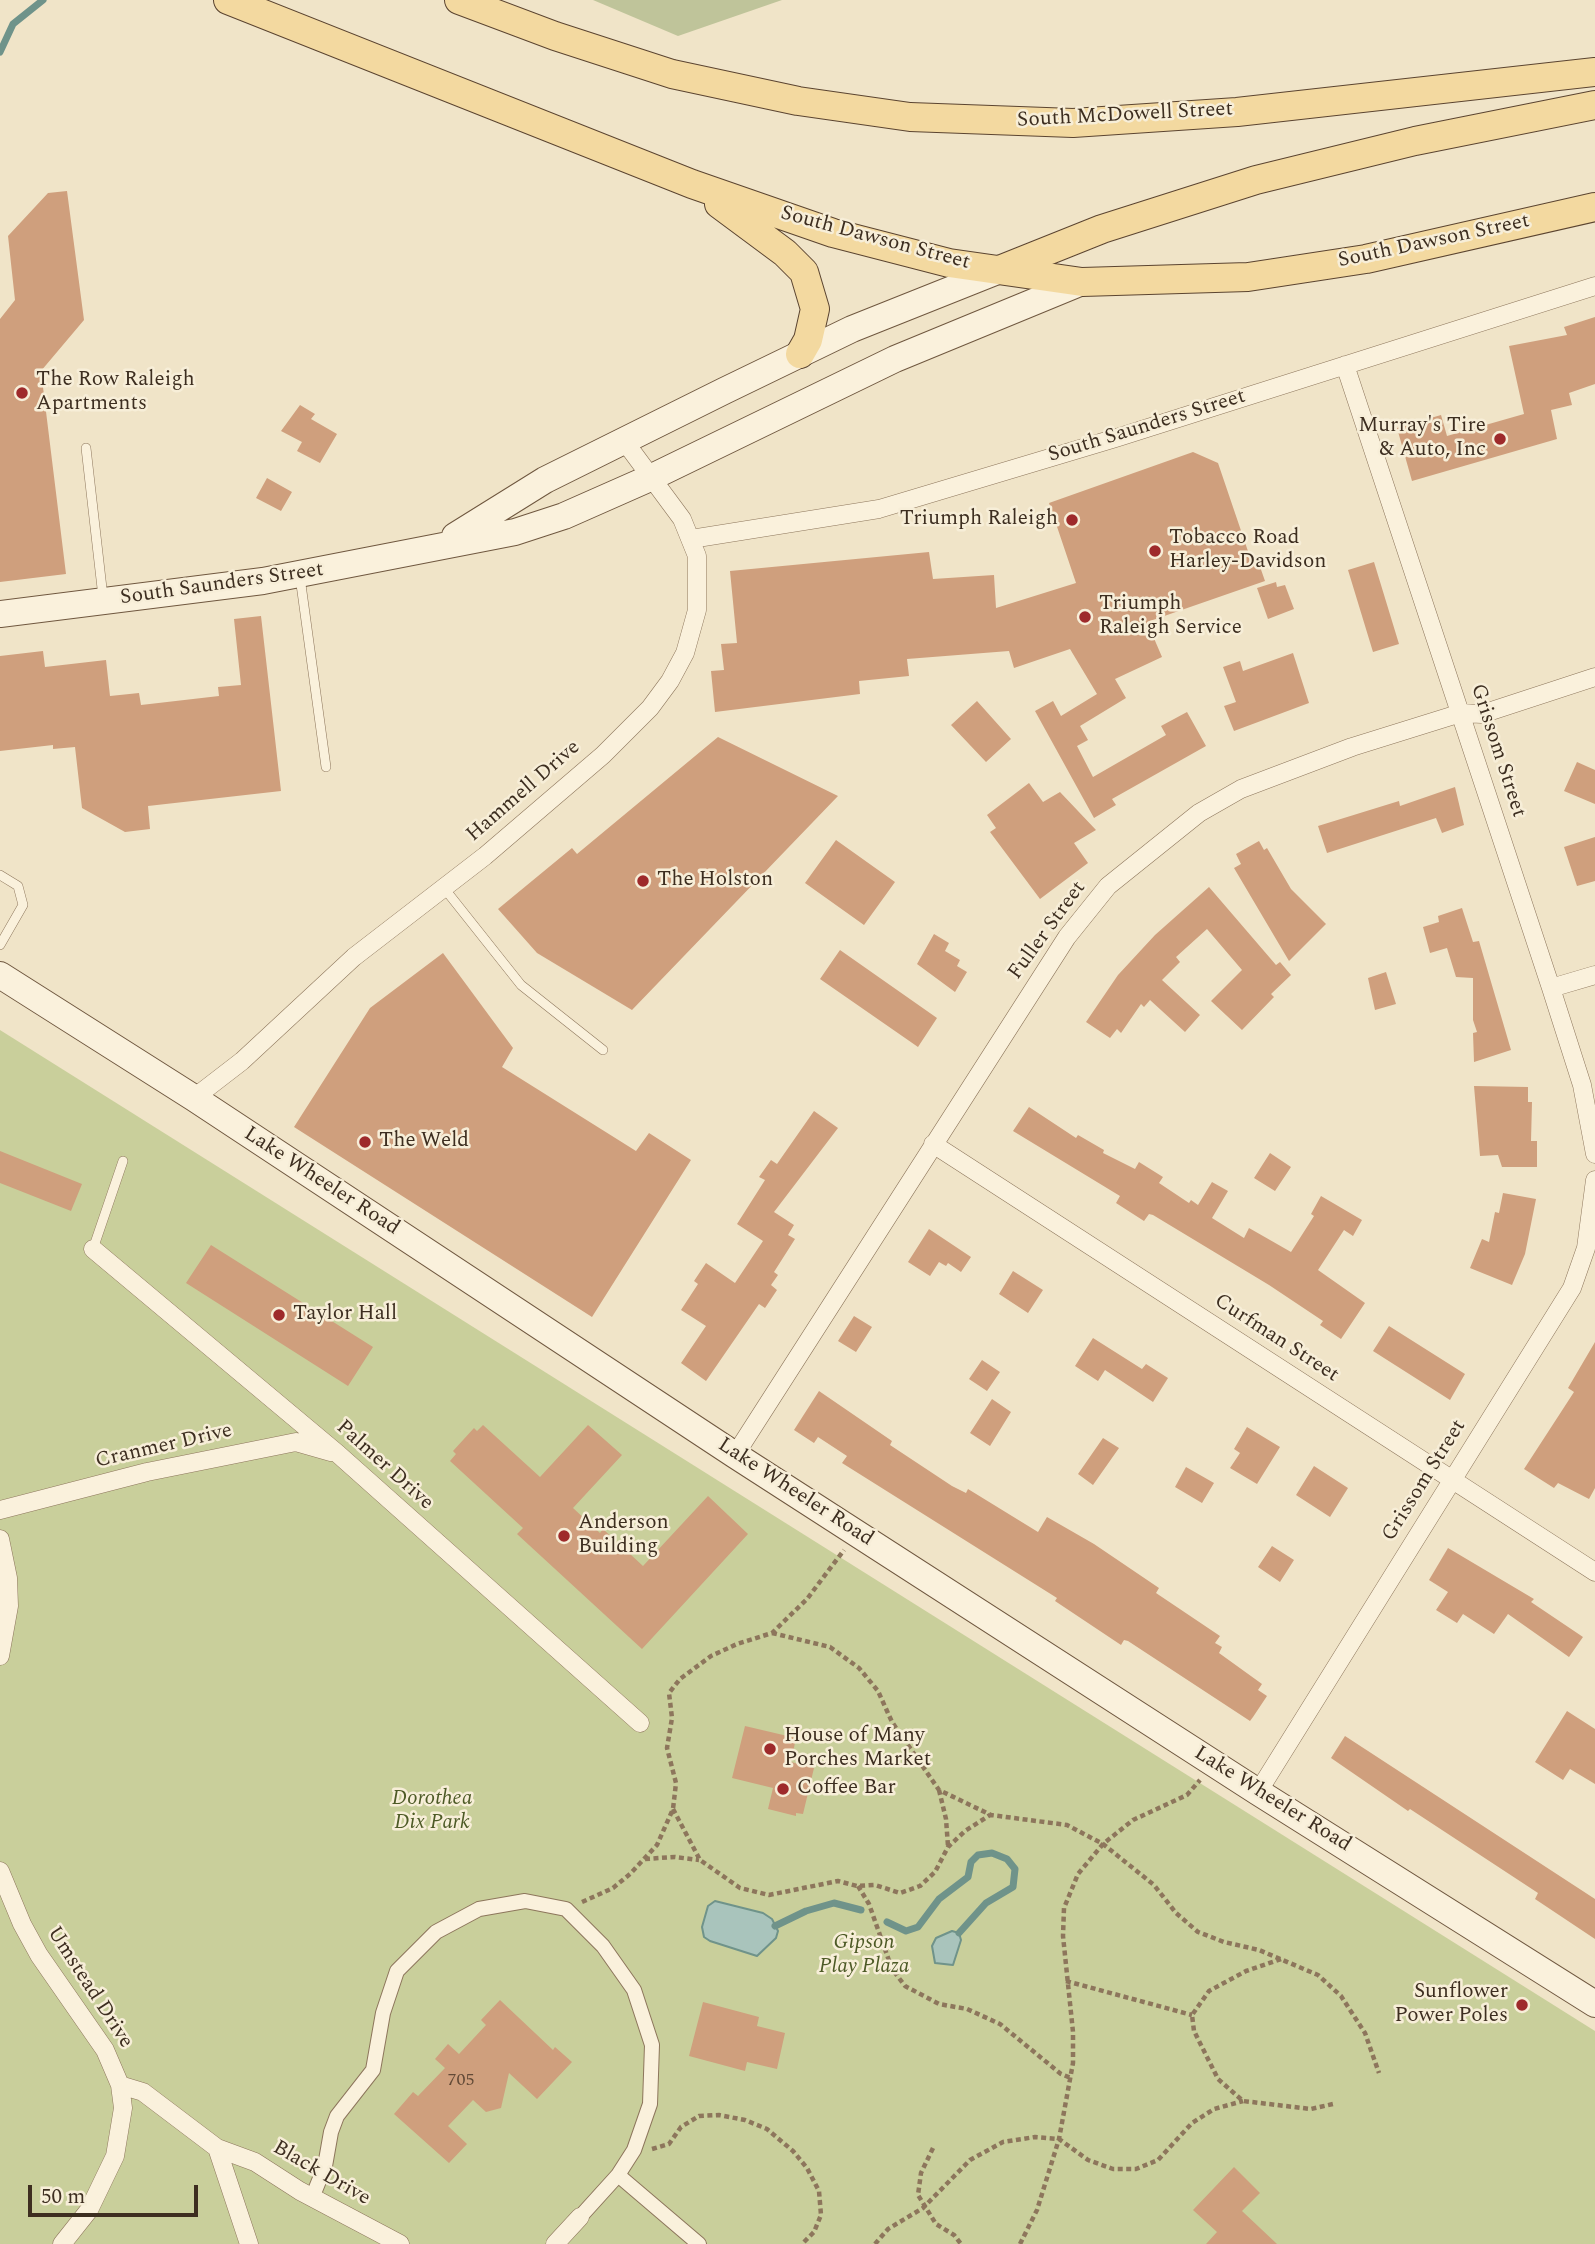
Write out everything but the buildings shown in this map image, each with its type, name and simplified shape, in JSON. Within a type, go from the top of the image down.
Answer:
[{"type":"main road","name":"South Dawson Street","points":[[228,0],[692,184],[833,233],[949,263],[1082,282],[1248,276],[1366,259],[1595,206]]},
{"type":"main road","name":"South McDowell Street","points":[[459,0],[555,36],[672,74],[798,101],[910,117],[1000,122],[1114,120],[1237,112],[1595,72]]},
{"type":"main road","points":[[1000,270],[1102,229],[1256,180],[1402,144],[1595,105]]},
{"type":"main road","points":[[692,184],[785,253],[804,272],[815,309],[808,340],[800,354]]},
{"type":"main road","name":"South Saunders Street","points":[[441,544],[545,480],[800,354],[852,329],[1000,270]]},
{"type":"main road","name":"South Saunders Street","points":[[0,614],[300,575],[527,528],[564,516],[650,478],[895,359],[1082,282]]},
{"type":"main road","name":"Lake Wheeler Road","points":[[0,975],[194,1098],[735,1455],[1595,2004]]},
{"type":"street","name":"South Saunders Street","points":[[691,539],[879,509],[1116,438],[1595,286]]},
{"type":"street","name":"Grissom Street","points":[[1345,365],[1582,1085],[1595,1154]]},
{"type":"street","name":"Hammell Drive","points":[[194,1098],[242,1061],[354,957],[444,888],[603,755],[650,708],[670,681],[685,653],[697,610],[697,556],[691,539],[669,501],[625,442]]},
{"type":"street","name":"Fuller Street","points":[[735,1455],[1067,937],[1108,886],[1199,813],[1241,789],[1352,747],[1461,713],[1482,714],[1595,677]]},
{"type":"street","points":[[1551,988],[1595,975]]},
{"type":"street","name":"Curfman Street","points":[[933,1144],[1595,1572]]},
{"type":"street","name":"Grissom Street","points":[[1258,1791],[1572,1289],[1586,1248],[1595,1180]]},
{"type":"street","name":"Palmer Drive","points":[[93,1249],[338,1454],[640,1723]]},
{"type":"street","name":"Cranmer Drive","points":[[0,1510],[147,1472],[296,1442],[338,1454]]},
{"type":"street","points":[[0,1539],[8,1578],[9,1606],[0,1656]]},
{"type":"street","name":"Umstead Drive","points":[[0,1871],[22,1924],[105,2050],[120,2085],[123,2108],[115,2156],[89,2210],[62,2244]]},
{"type":"street","points":[[312,2198],[325,2166],[331,2132],[337,2116],[373,2070],[383,2013],[397,1971],[436,1932],[479,1909],[526,1901],[566,1909],[603,1946],[634,1990],[652,2045],[650,2104],[634,2150],[618,2175],[555,2244]]},
{"type":"street","name":"Black Drive","points":[[120,2085],[143,2092],[217,2148],[255,2162],[312,2198],[400,2244]]},
{"type":"street","points":[[217,2148],[249,2244]]},
{"type":"street","points":[[618,2175],[699,2244]]},
{"type":"lane","points":[[86,448],[104,602]]},
{"type":"lane","points":[[300,575],[326,767]]},
{"type":"lane","points":[[0,875],[18,886],[23,905],[0,945]]},
{"type":"lane","points":[[444,888],[521,985],[603,1050]]},
{"type":"lane","points":[[93,1249],[123,1161]]},
{"type":"path","points":[[566,1909],[612,1888],[657,1845],[673,1809],[676,1783],[667,1748],[672,1718],[669,1693],[680,1679],[711,1656],[772,1633],[807,1599],[856,1533]]},
{"type":"path","points":[[772,1633],[830,1647],[859,1668],[878,1691],[892,1722],[939,1790],[946,1819],[948,1847]]},
{"type":"path","points":[[1020,2244],[1037,2210],[1059,2139],[1071,2078],[1073,2032],[1066,1980],[1064,1908],[1079,1874],[1103,1844],[1133,1820],[1187,1795],[1214,1763]]},
{"type":"path","points":[[939,1790],[991,1815],[1067,1825],[1103,1844],[1154,1885],[1176,1913],[1198,1932],[1282,1959],[1318,1975],[1341,1996],[1365,2033],[1379,2073]]},
{"type":"path","points":[[673,1809],[700,1860],[740,1888],[769,1895],[838,1881],[857,1886],[875,1885],[900,1893],[920,1886],[935,1872],[948,1847],[965,1830],[991,1815]]},
{"type":"path","points":[[643,1859],[675,1857],[700,1860]]},
{"type":"path","points":[[857,1886],[869,1904],[892,1969],[905,1986],[939,2004],[967,2009],[1000,2024],[1061,2074],[1071,2078]]},
{"type":"path","points":[[1243,2101],[1218,2079],[1194,2031],[1192,2015],[1209,1991],[1246,1971],[1282,1959]]},
{"type":"path","points":[[1066,1980],[1192,2015]]},
{"type":"path","points":[[876,2244],[888,2229],[923,2208],[970,2161],[1003,2142],[1035,2137],[1059,2139],[1088,2160],[1113,2169],[1136,2169],[1158,2160],[1192,2123],[1214,2109],[1243,2101],[1311,2109],[1334,2104]]},
{"type":"path","points":[[634,2150],[660,2148],[669,2144],[681,2127],[699,2116],[719,2115],[746,2120],[766,2129],[793,2151],[807,2168],[819,2191],[821,2215],[814,2232],[802,2244]]},
{"type":"path","points":[[933,2147],[920,2174],[918,2195],[923,2208],[936,2224],[954,2235],[961,2244]]},
{"type":"green space","points":[[593,0],[782,0],[678,36]]},
{"type":"green space","name":"Dorothea Dix Park","points":[[0,1030],[1595,2031],[1595,2244],[0,2244]]},
{"type":"water","points":[[715,1901],[763,1913],[772,1919],[778,1931],[776,1938],[757,1956],[710,1941],[704,1937],[702,1927],[708,1906]]},
{"type":"water","points":[[952,1931],[959,1933],[961,1940],[953,1965],[935,1963],[932,1946],[936,1938]]},
{"type":"waterway","points":[[0,52],[13,24],[43,0]]},
{"type":"waterway","points":[[887,1922],[906,1931],[918,1927],[939,1899],[968,1877],[971,1862],[978,1855],[992,1853],[1007,1859],[1015,1869],[1013,1887],[986,1903],[959,1933]]},
{"type":"waterway","points":[[775,1926],[806,1911],[834,1903],[861,1910]]},
{"type":"place","name":"The Row Raleigh Apartments","points":[[22,393]]},
{"type":"place","name":"Murray's Tire & Auto, Inc","points":[[1500,439]]},
{"type":"place","name":"Triumph Raleigh","points":[[1072,520]]},
{"type":"place","name":"Tobacco Road Harley-Davidson","points":[[1155,551]]},
{"type":"place","name":"Triumph Raleigh Service","points":[[1085,617]]},
{"type":"place","name":"The Holston","points":[[643,881]]},
{"type":"place","name":"The Weld","points":[[365,1142]]},
{"type":"place","name":"Taylor Hall","points":[[279,1315]]},
{"type":"place","name":"Anderson Building","points":[[564,1536]]},
{"type":"place","name":"House of Many Porches Market","points":[[770,1749]]},
{"type":"place","name":"Coffee Bar","points":[[783,1789]]},
{"type":"place","name":"Sunflower Power Poles","points":[[1522,2005]]},
{"type":"park label","name":"Gipson Play Plaza","points":[[864,1956]]}]
